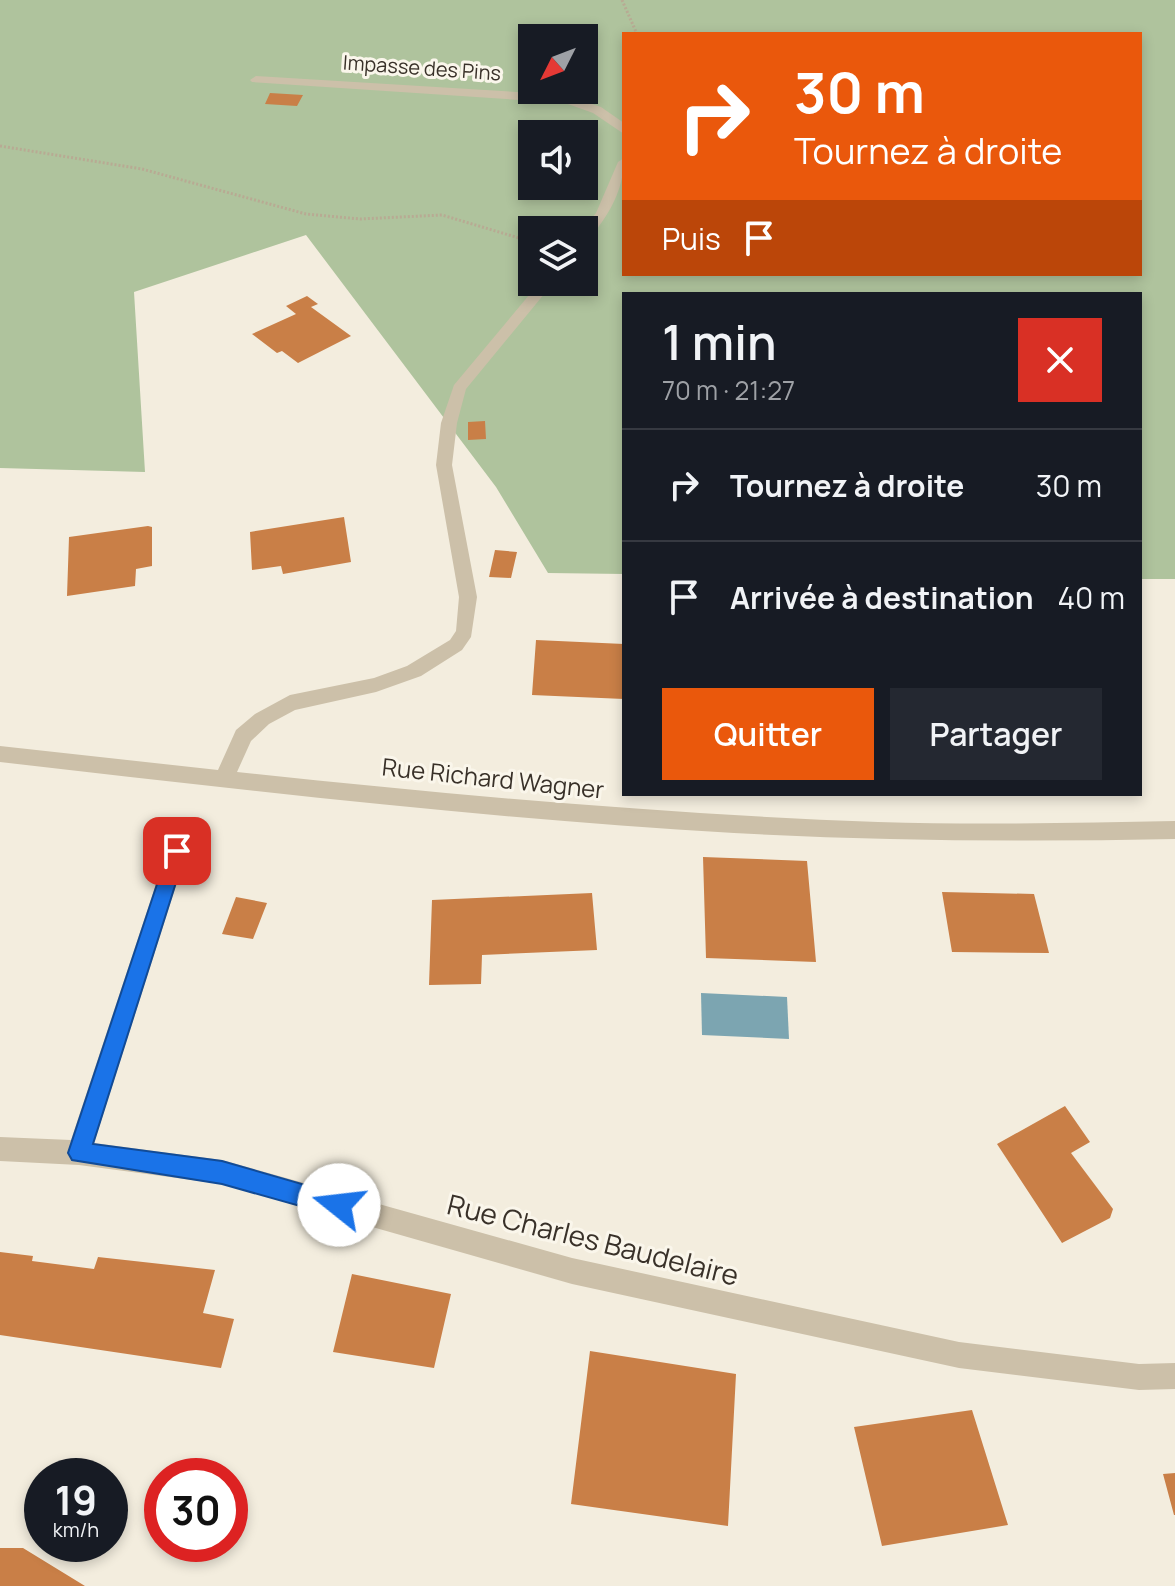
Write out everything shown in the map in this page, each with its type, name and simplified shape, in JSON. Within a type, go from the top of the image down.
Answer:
[{"type":"street","name":"Impasse des Pins","points":[[256,80],[565,99],[593,106],[622,128]]},
{"type":"street","points":[[598,219],[622,167]]},
{"type":"street","points":[[224,779],[243,736],[262,719],[290,703],[376,685],[414,671],[456,645],[465,632],[468,597],[444,465],[449,423],[459,388],[535,296]]},
{"type":"street","name":"Rue Richard Wagner","points":[[0,754],[592,816],[836,831],[942,834],[1175,830]]},
{"type":"street","points":[[79,1153],[177,851]]},
{"type":"street","name":"Rue Charles Baudelaire","points":[[0,1149],[79,1153],[222,1172],[572,1271],[959,1355],[1139,1377],[1175,1376]]},
{"type":"path","points":[[622,0],[636,32]]},
{"type":"path","points":[[0,146],[142,169],[306,214],[360,219],[442,215],[518,238]]},
{"type":"green space","points":[[0,0],[1175,0],[1175,579],[1142,579],[1142,292],[622,292],[622,574],[548,573],[496,487],[306,235],[134,292],[145,472],[0,468]]},
{"type":"water","points":[[701,993],[787,997],[789,1039],[702,1035]]},
{"type":"building","points":[[270,93],[303,95],[297,106],[265,104]]},
{"type":"building","points":[[307,296],[318,304],[311,307],[351,336],[298,363],[282,351],[277,353],[252,334],[296,314],[286,306]]},
{"type":"building","points":[[485,421],[486,439],[468,440],[468,422]]},
{"type":"building","points":[[344,517],[351,562],[283,574],[281,566],[252,570],[250,532]]},
{"type":"building","points":[[152,527],[152,566],[136,569],[135,586],[67,596],[69,537]]},
{"type":"building","points":[[495,550],[517,552],[511,578],[489,577]]},
{"type":"building","points":[[536,640],[622,644],[622,699],[532,695]]},
{"type":"building","points":[[703,857],[807,861],[816,962],[706,958]]},
{"type":"building","points":[[942,892],[1034,894],[1049,953],[952,952]]},
{"type":"building","points":[[592,893],[597,950],[482,955],[481,984],[429,985],[432,900]]},
{"type":"building","points":[[236,897],[267,903],[253,939],[222,934]]},
{"type":"building","points":[[1065,1106],[1090,1142],[1071,1153],[1113,1209],[1110,1218],[1062,1243],[997,1144]]},
{"type":"building","points":[[0,1252],[33,1256],[32,1261],[94,1269],[98,1257],[215,1270],[203,1313],[234,1319],[221,1368],[0,1335]]},
{"type":"building","points":[[352,1274],[451,1294],[434,1368],[333,1352]]},
{"type":"building","points":[[590,1351],[736,1374],[728,1526],[571,1504]]},
{"type":"building","points":[[972,1410],[1008,1525],[882,1546],[854,1427]]},
{"type":"building","points":[[1175,1473],[1175,1515],[1174,1515],[1163,1474]]},
{"type":"building","points":[[0,1548],[23,1548],[24,1562],[46,1562],[85,1586],[0,1586]]},
{"type":"route","points":[[177,851],[79,1153],[222,1172],[339,1205]]}]
